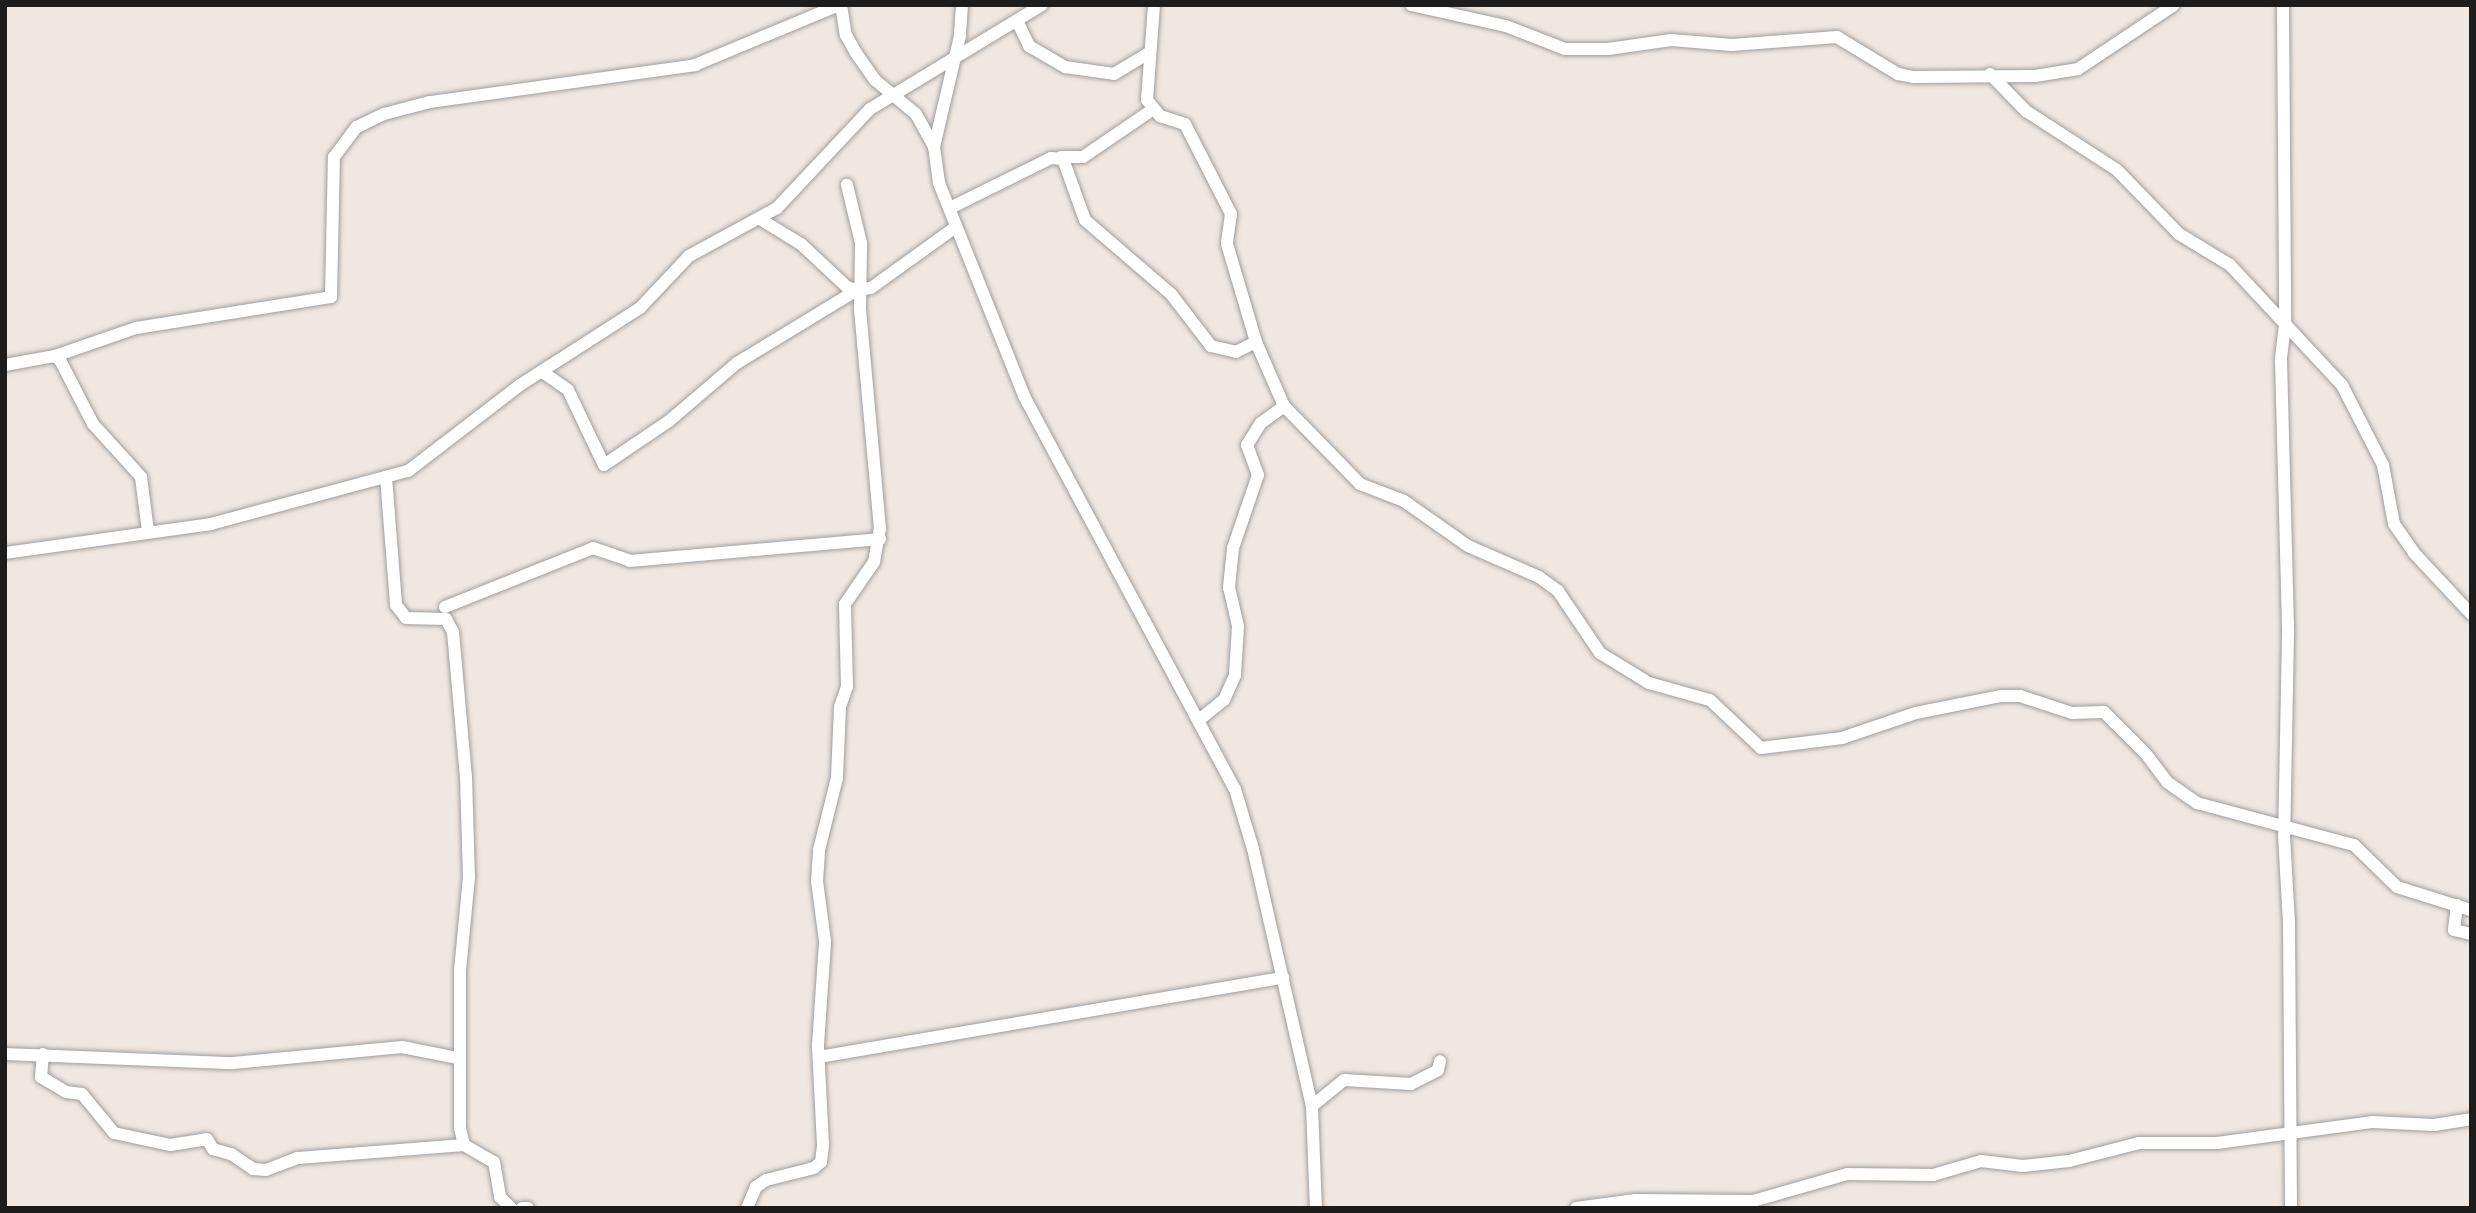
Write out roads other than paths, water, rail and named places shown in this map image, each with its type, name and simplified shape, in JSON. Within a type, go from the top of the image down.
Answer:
[{"type":"street","points":[[5,365],[55,356],[135,328],[331,297],[334,157],[357,127],[384,114],[430,102],[695,65],[840,5],[846,35],[856,53],[875,80],[916,114],[934,147],[939,183],[1024,396],[1199,720],[1244,816],[1312,1106],[1316,1208]]},
{"type":"street","points":[[934,147],[954,62],[962,5]]},
{"type":"street","points":[[5,553],[211,524],[408,471],[520,385],[544,373],[640,308],[690,256],[760,219],[794,192],[852,124],[892,94],[954,62],[1042,5]]},
{"type":"street","points":[[1152,110],[1146,89],[1147,54],[1154,5]]},
{"type":"street","points":[[1411,5],[1507,26],[1565,49],[1671,40],[1732,45],[1824,35],[1837,37],[1898,74],[1914,78],[1990,74],[2035,76],[2078,69],[2174,5]]},
{"type":"street","points":[[2283,5],[2285,325],[2281,360],[2288,635],[2284,829],[2291,1208]]},
{"type":"street","points":[[1017,21],[1029,46],[1065,67],[1114,74],[1147,54]]},
{"type":"street","points":[[1990,74],[2026,111],[2117,170],[2179,234],[2230,265],[2342,385],[2365,422],[2389,481],[2394,524],[2414,553],[2471,614]]},
{"type":"street","points":[[950,208],[1057,158],[1083,158],[1152,110]]},
{"type":"street","points":[[1152,110],[1185,124],[1231,214],[1227,244],[1256,342],[1284,407],[1360,484],[1404,501],[1468,546],[1539,577],[1567,601],[1584,636],[1600,653],[1649,683],[1710,700],[1761,748],[1830,740],[1935,708],[2020,696],[2072,713],[2104,712],[2146,754],[2166,782],[2197,803],[2284,829],[2354,845],[2397,887],[2471,910]]},
{"type":"street","points":[[1057,158],[1067,164],[1085,220],[1171,294],[1211,346],[1236,352],[1256,342]]},
{"type":"street","points":[[747,1208],[756,1187],[766,1180],[814,1168],[821,1162],[820,971],[825,941],[817,881],[819,850],[837,778],[840,707],[847,687],[845,604],[874,562],[880,539],[860,290],[861,243],[847,185]]},
{"type":"street","points":[[760,219],[801,244],[847,287],[860,290]]},
{"type":"street","points":[[544,373],[568,390],[604,465],[669,421],[737,363],[860,290],[956,227]]},
{"type":"street","points":[[55,356],[93,424],[141,477],[148,532]]},
{"type":"street","points":[[1199,720],[1224,700],[1235,675],[1238,626],[1229,588],[1233,548],[1258,475],[1247,445],[1261,423],[1284,407]]},
{"type":"street","points":[[386,477],[396,605],[406,618],[446,618],[453,632],[466,777],[469,877],[457,1058],[464,1145]]},
{"type":"street","points":[[445,607],[593,548],[630,561],[880,539]]},
{"type":"street","points":[[2457,905],[2454,930],[2471,934]]},
{"type":"street","points":[[819,1057],[1283,978]]},
{"type":"street","points":[[5,1054],[233,1063],[402,1047],[457,1058]]},
{"type":"street","points":[[43,1054],[41,1077],[66,1092],[85,1097],[114,1133],[170,1144],[207,1139],[213,1149],[225,1151],[253,1170],[266,1170],[298,1158],[464,1145],[494,1162],[500,1197],[504,1205],[511,1208]]},
{"type":"street","points":[[1312,1106],[1344,1080],[1411,1084],[1438,1070],[1440,1062]]},
{"type":"street","points":[[1576,1208],[1635,1200],[1753,1201],[1847,1174],[1933,1175],[1981,1161],[2043,1164],[2139,1143],[2217,1143],[2291,1130],[2372,1122],[2452,1124],[2471,1119]]},
{"type":"street","points":[[522,1208],[528,1208]]}]
